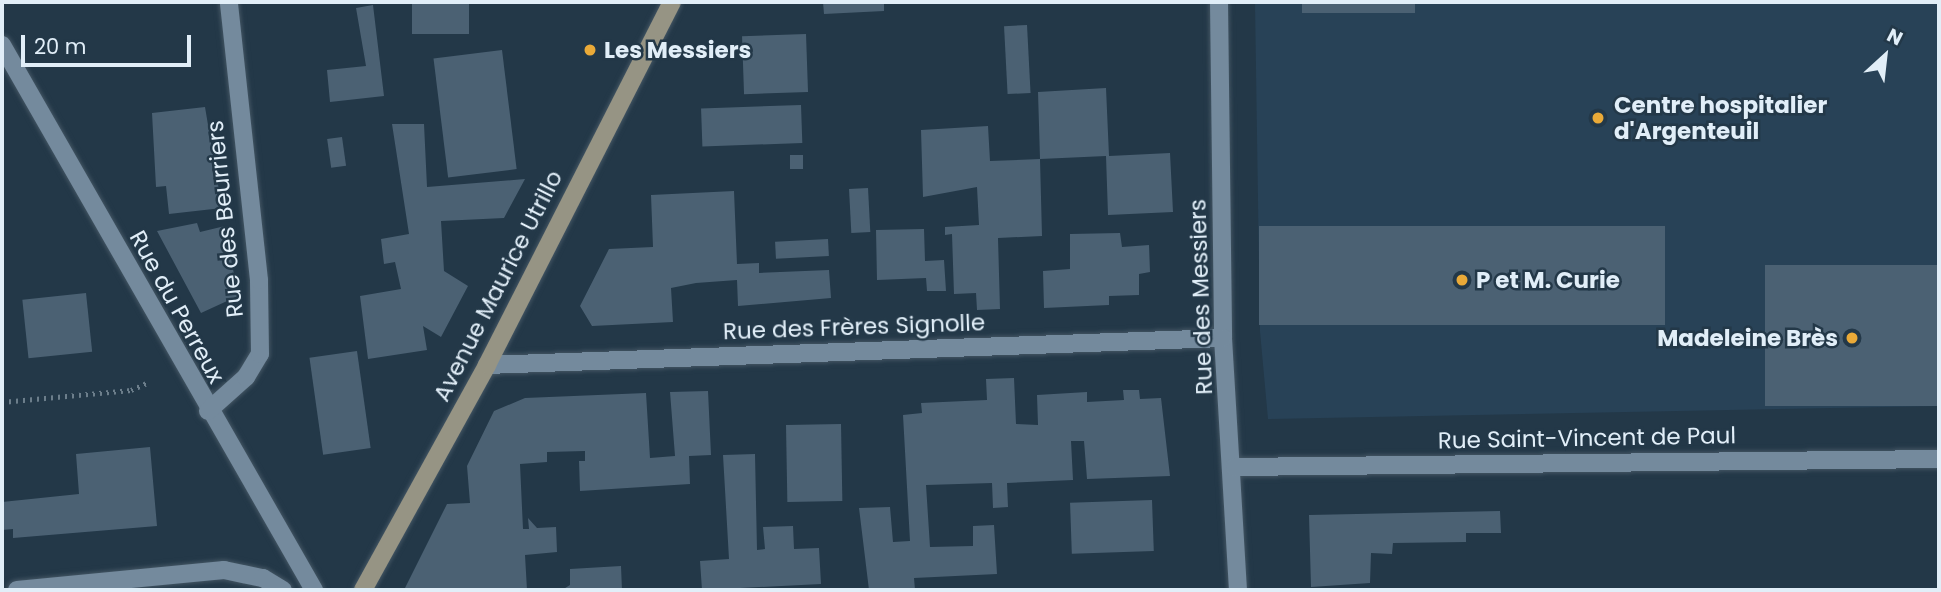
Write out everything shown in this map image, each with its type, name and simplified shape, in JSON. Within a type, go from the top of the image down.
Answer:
[{"type":"street","name":"Rue des Beurriers","points":[[208,411],[246,377],[260,354],[259,279],[229,2]]},
{"type":"street","name":"Avenue Maurice Utrillo","points":[[363,590],[487,365],[672,2]]},
{"type":"street","name":"Rue des Messiers","points":[[1219,2],[1223,338],[1235,467],[1238,590]]},
{"type":"street","name":"Rue du Perreux","points":[[2,45],[181,367],[314,590]]},
{"type":"street","name":"Rue des Frères Signolle","points":[[487,365],[1223,338]]},
{"type":"street","name":"Rue Saint-Vincent de Paul","points":[[1235,467],[1939,459]]},
{"type":"street","points":[[17,590],[224,570],[263,578],[283,590]]},
{"type":"path","points":[[2,402],[131,390],[181,367]]},
{"type":"shaded area","name":"Centre hospitalier d'Argenteuil","points":[[1255,2],[1939,2],[1939,406],[1268,419],[1260,331]]},
{"type":"building","points":[[412,2],[469,2],[469,34],[412,34]]},
{"type":"building","points":[[823,2],[884,2],[884,11],[824,14]]},
{"type":"building","points":[[1302,2],[1415,2],[1415,13],[1302,13]]},
{"type":"building","points":[[373,5],[384,96],[330,102],[327,70],[366,66],[356,8]]},
{"type":"building","points":[[1027,25],[1031,93],[1008,94],[1004,26]]},
{"type":"building","points":[[806,34],[808,92],[744,94],[742,36]]},
{"type":"building","points":[[502,50],[517,169],[448,178],[434,58]]},
{"type":"building","points":[[1106,88],[1109,156],[1170,153],[1173,212],[1108,215],[1106,156],[1040,159],[1038,92]]},
{"type":"building","points":[[801,105],[802,143],[702,146],[701,108]]},
{"type":"building","points":[[205,107],[222,208],[169,214],[166,186],[156,187],[152,113]]},
{"type":"building","points":[[392,124],[424,124],[427,187],[525,179],[504,218],[441,221],[444,271],[468,286],[441,337],[423,326],[427,350],[368,359],[360,296],[401,289],[395,262],[384,264],[381,239],[409,234]]},
{"type":"building","points":[[988,126],[990,161],[1040,159],[1042,236],[998,238],[1000,309],[977,310],[976,293],[954,294],[952,234],[945,235],[945,227],[979,225],[977,187],[923,197],[921,130]]},
{"type":"building","points":[[342,137],[346,166],[331,168],[327,139]]},
{"type":"building","points":[[790,155],[803,155],[803,169],[790,169]]},
{"type":"building","points":[[868,188],[870,232],[851,233],[849,189]]},
{"type":"building","points":[[734,191],[737,264],[759,263],[759,273],[829,270],[831,298],[738,306],[737,280],[696,283],[671,288],[673,322],[592,326],[580,306],[609,249],[653,247],[651,195]]},
{"type":"building","points":[[197,223],[200,232],[225,226],[238,296],[201,313],[157,231]]},
{"type":"building","name":"P et M. Curie","points":[[1259,226],[1665,226],[1665,325],[1259,325]]},
{"type":"building","points":[[924,229],[925,261],[944,260],[946,291],[927,291],[926,278],[877,280],[876,230]]},
{"type":"building","points":[[1120,233],[1122,247],[1149,245],[1150,272],[1139,274],[1139,295],[1109,296],[1109,305],[1044,308],[1043,271],[1070,269],[1070,234]]},
{"type":"building","points":[[828,239],[829,256],[776,259],[775,242]]},
{"type":"building","name":"Madeleine Brès","points":[[1765,265],[1939,265],[1939,406],[1765,406]]},
{"type":"building","points":[[86,293],[92,352],[29,358],[22,300]]},
{"type":"building","points":[[357,351],[371,448],[323,455],[309,358]]},
{"type":"building","points":[[1014,378],[1016,424],[1038,425],[1037,395],[1087,392],[1087,402],[1124,400],[1123,390],[1139,390],[1140,399],[1161,398],[1170,476],[1087,479],[1084,441],[1071,441],[1073,480],[1007,483],[1008,507],[993,508],[992,483],[926,485],[930,547],[973,546],[973,526],[994,525],[997,574],[914,578],[915,590],[869,590],[859,508],[890,507],[893,542],[910,541],[903,415],[922,413],[921,403],[987,400],[986,379]]},
{"type":"building","points":[[708,391],[711,455],[689,456],[690,484],[580,491],[579,461],[585,461],[585,451],[547,452],[547,462],[520,464],[523,529],[529,529],[528,518],[537,528],[556,527],[557,552],[525,555],[527,590],[404,590],[447,504],[470,503],[467,466],[494,411],[525,398],[646,393],[650,458],[675,456],[670,392]]},
{"type":"building","points":[[841,424],[842,501],[787,502],[786,425]]},
{"type":"building","points":[[150,447],[157,526],[13,538],[13,529],[2,530],[2,502],[79,494],[76,454]]},
{"type":"building","points":[[755,454],[757,550],[765,549],[763,527],[793,526],[794,549],[819,548],[821,584],[702,590],[700,561],[729,559],[723,455]]},
{"type":"building","points":[[1152,500],[1154,551],[1072,554],[1070,503]]},
{"type":"building","points":[[1500,511],[1501,533],[1466,533],[1466,542],[1393,543],[1392,554],[1371,553],[1370,583],[1311,587],[1309,515]]},
{"type":"building","points":[[621,566],[622,590],[562,590],[570,585],[570,569]]},
{"type":"place","name":"Les Messiers","points":[[590,50]]},
{"type":"place","name":"Centre hospitalier d'Argenteuil","points":[[1598,118]]},
{"type":"place","name":"P et M. Curie","points":[[1462,280]]},
{"type":"place","name":"Madeleine Brès","points":[[1852,338]]}]
